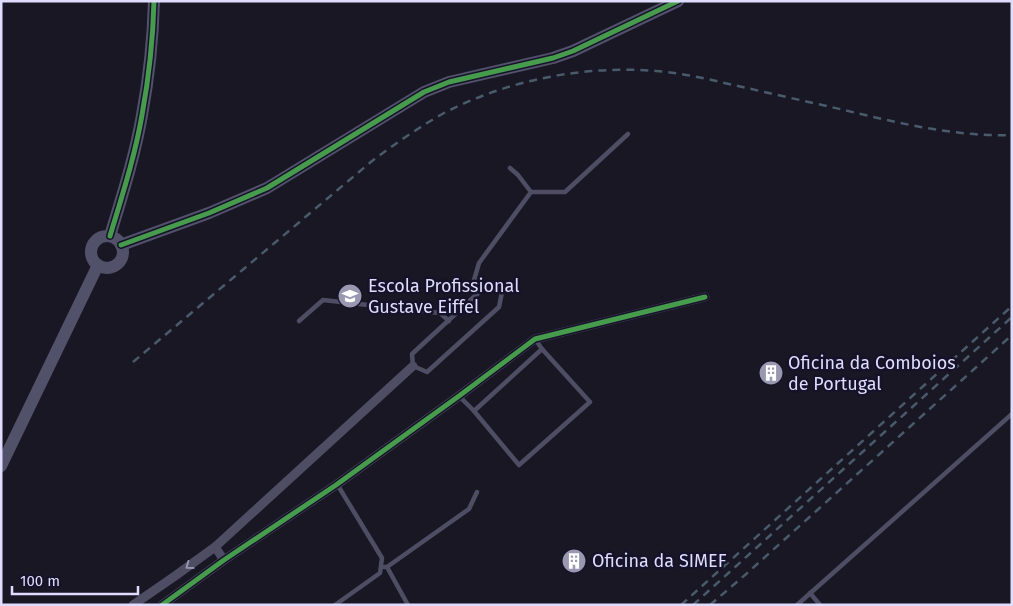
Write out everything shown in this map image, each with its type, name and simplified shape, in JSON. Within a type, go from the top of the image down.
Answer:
[{"type":"street","points":[[110,236],[130,168],[142,115],[153,35],[154,1]]},
{"type":"street","points":[[121,245],[209,213],[266,188],[424,92],[449,82],[553,58],[573,51],[678,1]]},
{"type":"street","points":[[110,236],[121,245],[122,255],[117,264],[108,267],[98,265],[94,261],[92,246],[99,238],[110,236]]},
{"type":"street","points":[[1,466],[98,265]]},
{"type":"street","points":[[162,605],[224,560],[337,484],[534,339],[705,297]]},
{"type":"street","points":[[132,605],[215,547],[413,366]]},
{"type":"street","points":[[215,547],[224,560]]},
{"type":"lane","points":[[531,192],[565,192],[628,134]]},
{"type":"lane","points":[[510,168],[531,192]]},
{"type":"lane","points":[[476,296],[472,287],[479,263],[531,192]]},
{"type":"lane","points":[[490,284],[502,292],[499,307],[427,372],[413,366],[412,354],[448,321],[490,284]]},
{"type":"lane","points":[[299,321],[323,300],[440,313],[448,321]]},
{"type":"lane","points":[[459,396],[474,411],[519,466],[590,402],[534,339]]},
{"type":"lane","points":[[474,411],[542,349]]},
{"type":"lane","points":[[797,605],[1012,414]]},
{"type":"lane","points":[[335,605],[380,573],[382,558],[337,484]]},
{"type":"lane","points":[[380,568],[387,567],[470,509],[477,492]]},
{"type":"lane","points":[[387,567],[408,605]]},
{"type":"lane","points":[[810,594],[820,605]]},
{"type":"railway","points":[[133,362],[389,148],[444,113],[469,101],[547,77],[602,70],[666,72],[708,79],[927,128],[970,134],[1012,135]]},
{"type":"railway","points":[[681,605],[1012,306]]},
{"type":"railway","points":[[693,605],[1012,317]]},
{"type":"railway","points":[[710,605],[1012,335]]},
{"type":"cycle path","points":[[110,236],[132,161],[142,115],[150,58],[154,1]]},
{"type":"cycle path","points":[[121,245],[209,213],[267,188],[424,92],[449,82],[553,58],[573,51],[678,1]]},
{"type":"cycle path","points":[[162,605],[224,560],[336,485],[535,339],[705,297]]},
{"type":"place","name":"Escola Profissional Gustave Eiffel","points":[[350,296]]},
{"type":"place","name":"Oficina da Comboios de Portugal","points":[[771,373]]},
{"type":"place","name":"Oficina da SIMEF","points":[[574,561]]}]
